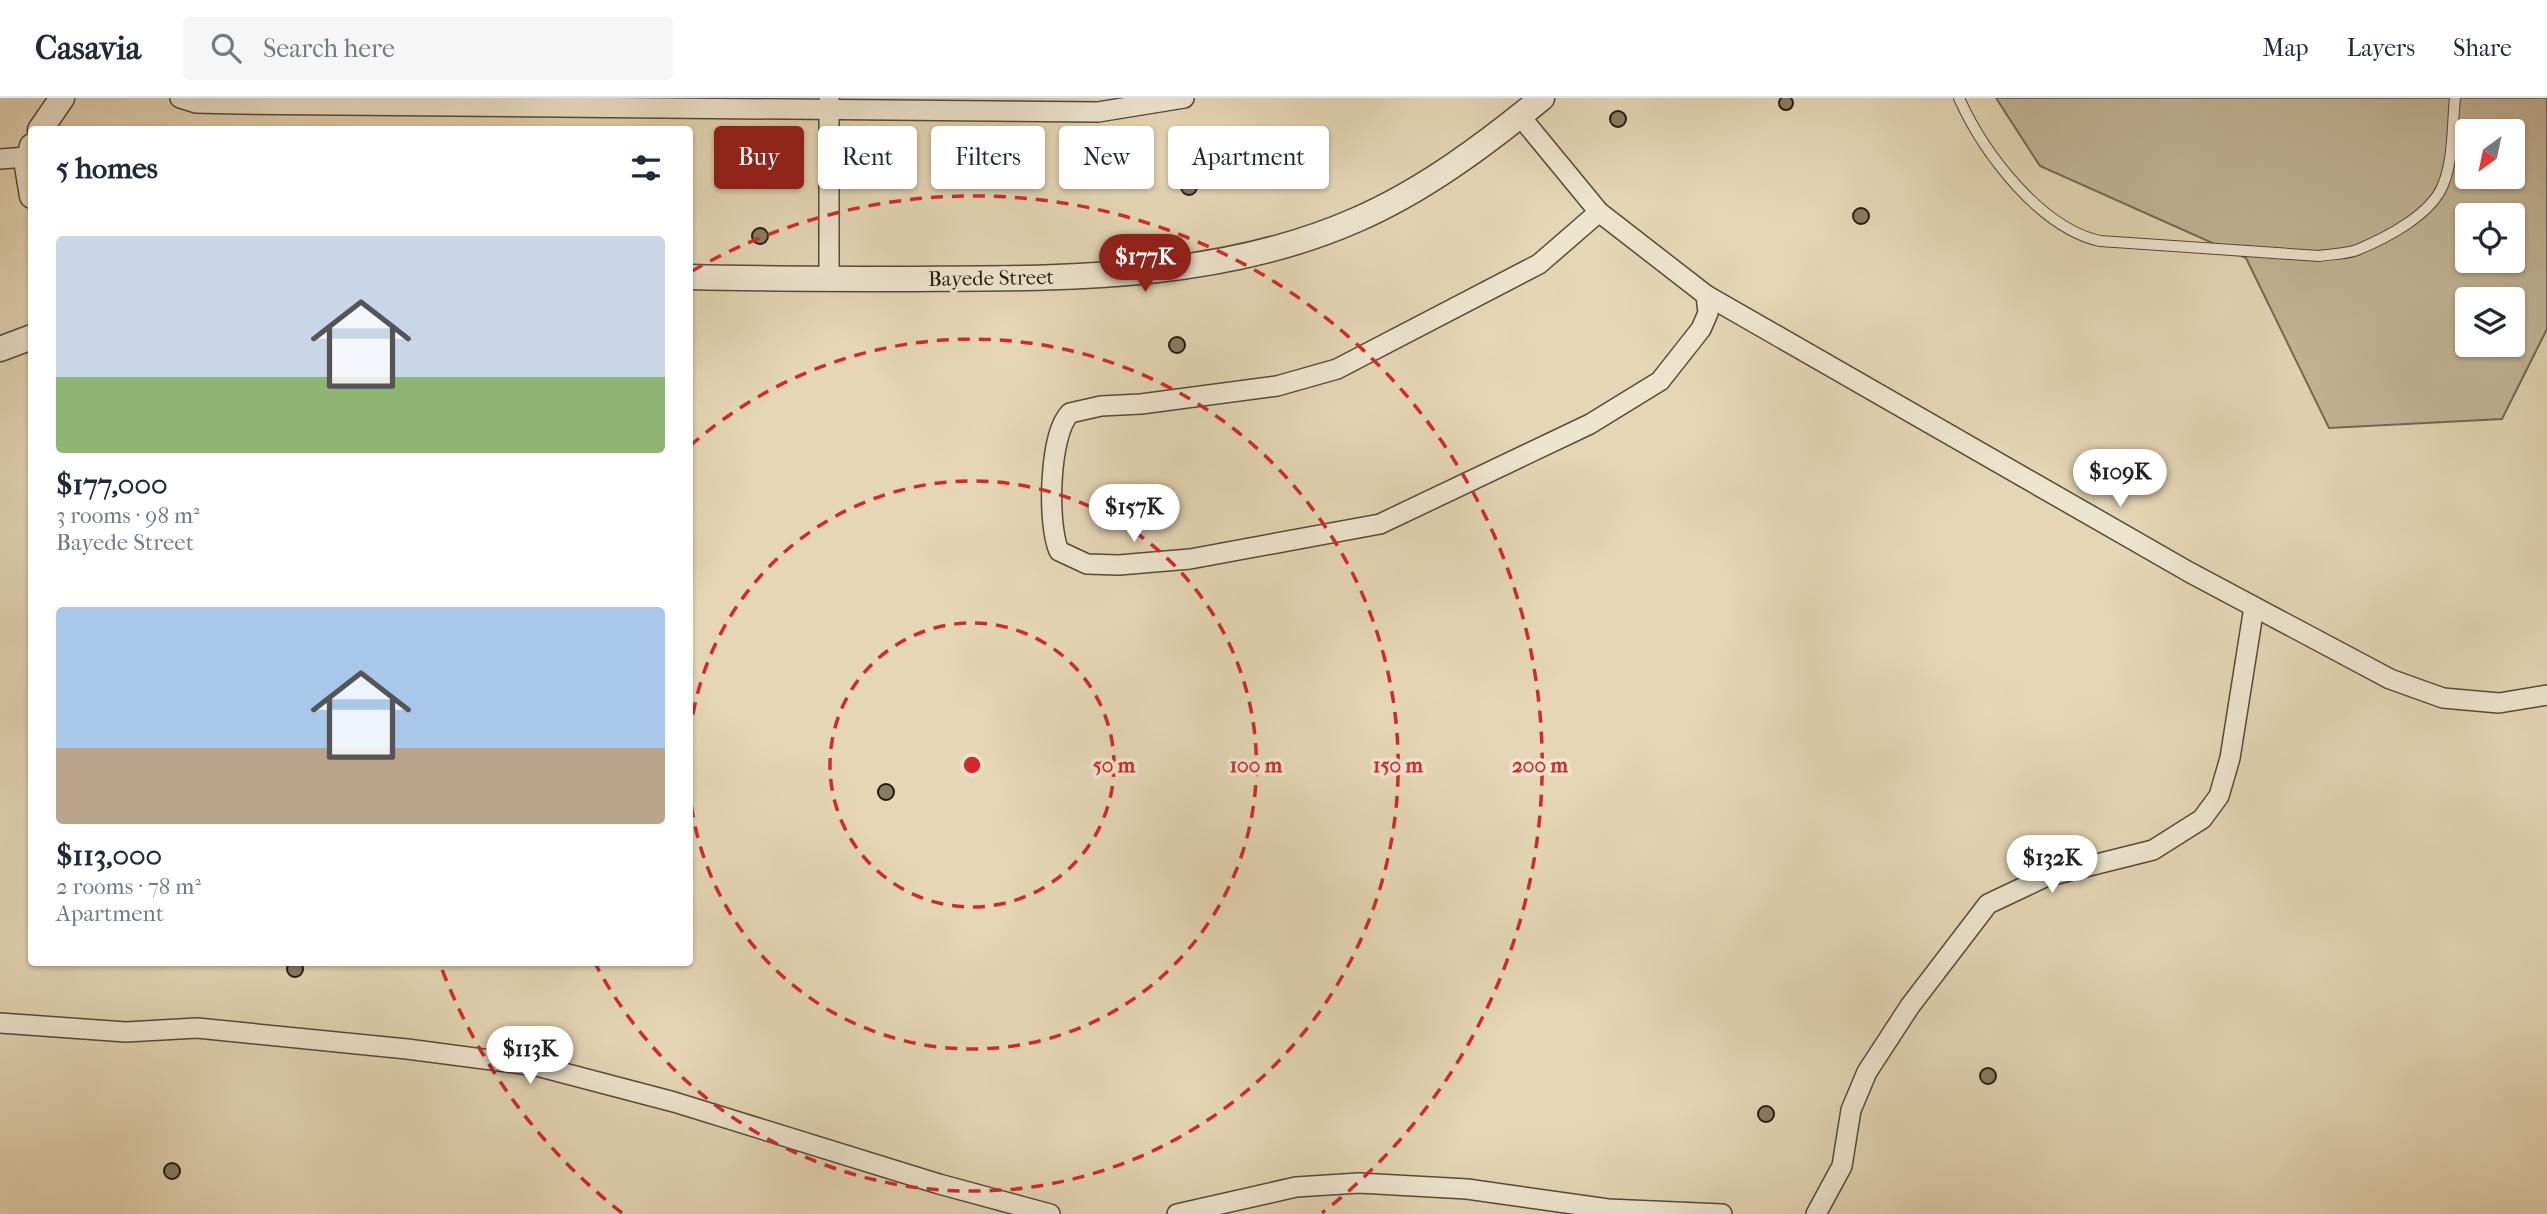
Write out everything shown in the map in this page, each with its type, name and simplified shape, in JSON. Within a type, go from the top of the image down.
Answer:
[{"type":"street","points":[[43,126],[62,98]]},
{"type":"street","points":[[180,98],[196,103],[829,104],[1098,112],[1184,98]]},
{"type":"street","name":"Bayede Street","points":[[693,277],[829,281],[1015,280],[1118,274],[1245,255],[1317,235],[1358,219],[1443,172],[1542,98]]},
{"type":"street","points":[[829,104],[829,281]]},
{"type":"street","points":[[1520,116],[1599,212],[1706,295],[2253,607],[2390,679],[2443,698],[2499,703],[2547,695]]},
{"type":"street","points":[[0,159],[28,151]]},
{"type":"street","points":[[1599,212],[1539,264],[1337,369],[1277,386],[1141,404],[1101,406],[1070,413],[1060,429],[1053,484],[1051,520],[1059,551],[1087,564],[1119,565],[1190,559],[1380,524],[1590,424],[1660,381],[1706,319],[1706,295]]},
{"type":"street","points":[[0,349],[28,338]]},
{"type":"street","points":[[1816,1214],[1842,1166],[1851,1110],[1867,1072],[1910,1006],[1988,904],[2045,877],[2153,850],[2202,819],[2219,796],[2230,758],[2253,607]]},
{"type":"street","points":[[0,1023],[125,1032],[197,1028],[537,1066],[699,1109],[939,1184],[1051,1214]]},
{"type":"street","points":[[1177,1214],[1296,1187],[1359,1183],[1467,1189],[1608,1209],[1722,1214]]},
{"type":"lane","points":[[1959,98],[1972,126],[1992,157],[2053,217],[2078,235],[2100,241],[2319,256],[2355,251],[2397,229],[2426,208],[2443,186],[2450,157],[2455,98]]},
{"type":"shaded area","points":[[1996,98],[2547,98],[2547,329],[2502,419],[2329,428],[2246,258],[2040,166]]},
{"type":"building","points":[[1783,96],[1789,96],[1793,103],[1789,110],[1783,110],[1779,106],[1779,100]]},
{"type":"building","points":[[1615,111],[1621,111],[1626,119],[1624,125],[1615,127],[1610,122],[1610,116]]},
{"type":"building","points":[[1197,189],[1192,195],[1186,195],[1181,190]]},
{"type":"building","points":[[1858,208],[1864,208],[1869,216],[1867,222],[1858,224],[1853,219],[1853,213]]},
{"type":"building","points":[[757,228],[763,228],[768,236],[766,242],[757,244],[752,239],[752,233]]},
{"type":"building","points":[[1174,337],[1180,337],[1185,345],[1183,351],[1174,353],[1169,348],[1169,342]]},
{"type":"building","points":[[883,784],[889,784],[894,792],[892,798],[883,800],[878,795],[878,789]]},
{"type":"building","points":[[288,966],[302,966],[301,975],[289,975]]},
{"type":"building","points":[[1985,1068],[1991,1068],[1996,1076],[1994,1082],[1985,1084],[1980,1079],[1980,1073]]},
{"type":"building","points":[[1763,1106],[1769,1106],[1774,1114],[1772,1120],[1763,1122],[1758,1117],[1758,1111]]},
{"type":"building","points":[[169,1163],[175,1163],[180,1171],[178,1177],[169,1179],[164,1174],[164,1168]]}]
